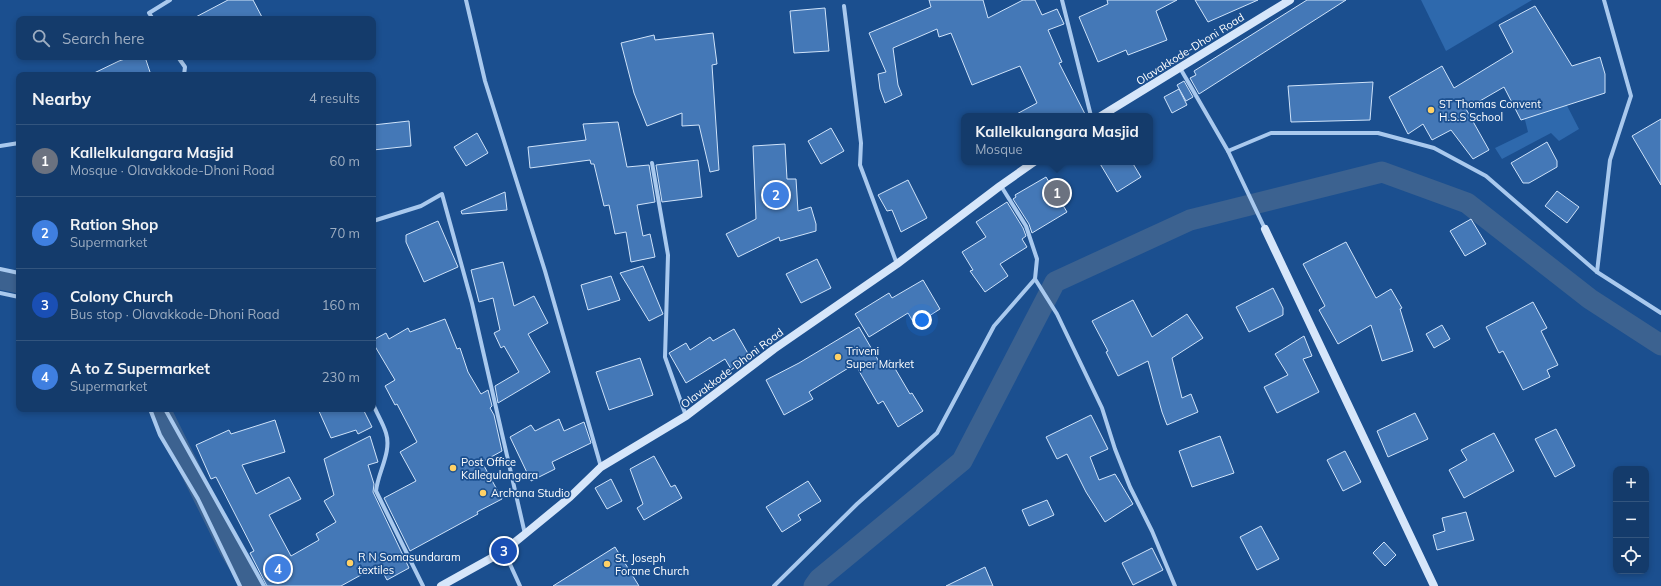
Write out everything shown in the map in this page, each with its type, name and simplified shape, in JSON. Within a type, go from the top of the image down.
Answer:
[{"type":"main road","name":"Olavakkode-Dhoni Road","points":[[1106,113],[1290,0]]},
{"type":"main road","name":"Olavakkode-Dhoni Road","points":[[441,586],[504,550],[526,534],[570,497],[601,467],[686,416],[774,349],[897,264],[1030,165]]},
{"type":"main road","points":[[1265,229],[1434,586]]},
{"type":"street","points":[[151,16],[149,13],[170,0]]},
{"type":"street","points":[[466,0],[485,81],[545,271],[601,467]]},
{"type":"street","points":[[1062,0],[1090,113]]},
{"type":"street","points":[[1597,272],[1610,160],[1631,96],[1604,0]]},
{"type":"street","points":[[844,6],[861,143],[860,165],[897,264]]},
{"type":"street","points":[[180,60],[185,67],[184,72]]},
{"type":"street","points":[[1180,68],[1228,151],[1265,229]]},
{"type":"street","points":[[1228,151],[1271,133],[1378,133],[1434,148],[1486,176],[1597,272],[1661,313]]},
{"type":"street","points":[[0,146],[16,143]]},
{"type":"street","points":[[652,163],[668,256],[665,356],[686,416]]},
{"type":"street","points":[[774,586],[857,504],[937,433],[994,326],[1035,279],[1037,259],[1026,226],[1000,186]]},
{"type":"street","points":[[376,220],[421,206],[442,194],[472,303],[526,534]]},
{"type":"street","points":[[0,269],[16,272]]},
{"type":"street","points":[[1035,279],[1057,314],[1102,408],[1114,449],[1152,531],[1175,586]]},
{"type":"street","points":[[0,293],[16,296]]},
{"type":"street","points":[[376,411],[386,434],[387,450],[377,479],[376,491],[423,586]]},
{"type":"street","points":[[151,412],[160,435],[198,499],[240,586]]},
{"type":"street","points":[[167,412],[264,586]]},
{"type":"street","points":[[504,550],[520,586]]},
{"type":"shaded area","points":[[1421,0],[1532,0],[1446,51]]},
{"type":"shaded area","points":[[1559,90],[1579,129],[1559,141],[1551,133],[1502,159],[1495,148],[1528,132],[1522,108]]},
{"type":"building","points":[[228,0],[253,0],[261,16],[198,16]]},
{"type":"building","points":[[929,0],[983,0],[988,18],[1023,0],[1035,0],[1042,15],[1057,9],[1064,24],[1048,30],[1062,62],[1059,63],[1084,113],[1019,113],[1037,103],[1020,66],[972,85],[951,33],[939,37],[937,29],[893,48],[898,85],[902,95],[885,103],[880,89],[878,74],[886,72],[869,33],[931,7]]},
{"type":"building","points":[[1107,0],[1177,0],[1156,11],[1167,40],[1128,55],[1126,50],[1098,62],[1079,17],[1108,4]]},
{"type":"building","points":[[1195,0],[1258,0],[1208,22]]},
{"type":"building","points":[[1307,0],[1346,0],[1199,94],[1190,78],[1196,75],[1194,71]]},
{"type":"building","points":[[1535,6],[1572,66],[1600,57],[1605,74],[1605,93],[1521,120],[1504,87],[1466,109],[1489,150],[1473,159],[1451,130],[1432,140],[1423,124],[1408,134],[1389,97],[1442,66],[1454,88],[1513,52],[1499,25]]},
{"type":"building","points":[[825,8],[829,51],[794,53],[790,11]]},
{"type":"building","points":[[713,33],[717,64],[712,65],[719,170],[710,172],[699,125],[682,126],[682,113],[647,126],[634,93],[621,43],[654,35],[655,40]]},
{"type":"building","points":[[146,60],[150,72],[96,72],[119,61]]},
{"type":"building","points":[[1184,81],[1193,97],[1186,101],[1177,85]]},
{"type":"building","points":[[1373,82],[1370,120],[1291,122],[1288,86]]},
{"type":"building","points":[[1179,89],[1187,105],[1172,113],[1164,97]]},
{"type":"building","points":[[1661,119],[1661,185],[1632,136]]},
{"type":"building","points":[[409,121],[411,146],[376,150],[376,125]]},
{"type":"building","points":[[618,122],[627,167],[649,165],[655,202],[637,205],[643,236],[650,234],[655,257],[631,262],[626,232],[615,234],[609,205],[604,206],[594,164],[591,164],[590,160],[530,168],[528,147],[586,140],[583,124]]},
{"type":"building","points":[[831,128],[844,151],[821,164],[808,141]]},
{"type":"building","points":[[477,133],[488,153],[466,166],[454,147]]},
{"type":"building","points":[[1547,142],[1557,161],[1557,167],[1529,183],[1523,183],[1511,163]]},
{"type":"building","points":[[785,144],[787,179],[796,179],[798,211],[811,207],[816,224],[816,231],[780,241],[779,237],[738,257],[726,234],[756,219],[753,146]]},
{"type":"building","points":[[698,160],[702,197],[662,202],[656,165]]},
{"type":"building","points":[[1101,165],[1134,165],[1141,177],[1117,192]]},
{"type":"building","points":[[1046,177],[1067,212],[1032,233],[1029,224],[1013,199],[1016,197],[1015,195]]},
{"type":"building","points":[[908,180],[927,218],[901,232],[892,210],[887,211],[878,195]]},
{"type":"building","points":[[1557,191],[1579,207],[1567,223],[1545,206]]},
{"type":"building","points":[[505,192],[507,210],[462,214],[461,211]]},
{"type":"building","points":[[1007,202],[1023,228],[1026,236],[1022,239],[1027,247],[1000,264],[1008,276],[985,292],[970,271],[973,270],[962,252],[986,237],[976,222]]},
{"type":"building","points":[[1471,219],[1486,244],[1465,256],[1450,231]]},
{"type":"building","points":[[438,221],[458,267],[424,282],[406,242],[406,235]]},
{"type":"building","points":[[1346,242],[1376,298],[1391,289],[1402,308],[1400,309],[1413,351],[1382,361],[1371,325],[1338,344],[1319,310],[1325,306],[1303,264]]},
{"type":"building","points":[[817,259],[831,288],[801,303],[786,274]]},
{"type":"building","points":[[503,262],[514,306],[534,296],[548,323],[528,334],[550,372],[498,403],[495,386],[519,372],[504,346],[501,348],[494,333],[500,330],[493,298],[479,302],[471,270]]},
{"type":"building","points":[[643,266],[663,314],[649,321],[620,273]]},
{"type":"building","points":[[611,276],[620,300],[588,310],[581,285]]},
{"type":"building","points":[[923,280],[940,309],[915,325],[908,313],[869,337],[855,314],[889,293],[892,298]]},
{"type":"building","points":[[1273,288],[1283,308],[1283,315],[1249,332],[1236,307]]},
{"type":"building","points":[[1133,300],[1152,337],[1187,314],[1203,338],[1172,358],[1182,398],[1191,394],[1198,412],[1167,425],[1148,361],[1118,376],[1106,352],[1108,351],[1092,321]]},
{"type":"building","points":[[1533,302],[1547,328],[1541,331],[1558,365],[1547,370],[1550,377],[1523,390],[1503,351],[1499,353],[1486,327]]},
{"type":"building","points":[[445,319],[457,349],[460,348],[468,372],[481,394],[488,390],[492,406],[490,408],[494,415],[502,451],[482,462],[502,499],[477,512],[478,514],[410,551],[384,498],[416,481],[400,452],[417,442],[397,404],[395,405],[385,386],[395,380],[376,348],[376,338],[386,333],[389,339],[408,328],[410,332]]},
{"type":"building","points":[[1442,325],[1450,339],[1434,348],[1426,334]]},
{"type":"building","points":[[859,327],[881,365],[890,360],[910,394],[912,393],[923,411],[898,427],[883,401],[878,404],[855,364],[809,392],[813,399],[784,415],[766,380],[799,363]]},
{"type":"building","points":[[734,329],[750,357],[731,369],[725,359],[686,383],[669,353],[686,343],[690,350],[710,337],[713,341]]},
{"type":"building","points":[[1304,336],[1312,356],[1303,359],[1319,392],[1277,413],[1264,387],[1288,375],[1275,354]]},
{"type":"building","points":[[640,358],[653,395],[609,410],[596,372]]},
{"type":"building","points":[[319,412],[364,412],[372,427],[358,434],[356,430],[331,438]]},
{"type":"building","points":[[1415,413],[1428,439],[1388,457],[1377,431]]},
{"type":"building","points":[[1091,415],[1108,449],[1090,457],[1099,480],[1115,474],[1133,504],[1105,522],[1086,492],[1067,454],[1057,459],[1046,437]]},
{"type":"building","points":[[559,419],[564,431],[584,422],[591,443],[552,462],[555,469],[531,481],[510,437],[531,425],[535,431]]},
{"type":"building","points":[[275,420],[285,452],[242,465],[256,494],[289,477],[301,499],[269,515],[291,556],[319,540],[316,534],[336,522],[324,501],[334,495],[324,459],[370,436],[378,462],[368,465],[374,484],[373,492],[409,568],[387,580],[379,565],[341,586],[267,586],[250,553],[254,551],[216,477],[211,479],[196,445],[229,430],[231,434]]},
{"type":"building","points":[[1556,429],[1575,466],[1555,477],[1535,439]]},
{"type":"building","points":[[1494,433],[1514,471],[1464,498],[1449,470],[1467,460],[1461,450]]},
{"type":"building","points":[[1220,436],[1234,473],[1192,487],[1179,451]]},
{"type":"building","points":[[1345,451],[1361,482],[1343,491],[1327,460]]},
{"type":"building","points":[[654,456],[671,487],[675,485],[682,498],[644,520],[637,508],[643,504],[630,469]]},
{"type":"building","points":[[611,479],[622,501],[607,509],[595,488]]},
{"type":"building","points":[[808,481],[821,501],[798,515],[801,520],[782,532],[766,507]]},
{"type":"building","points":[[1047,500],[1054,515],[1029,526],[1022,510]]},
{"type":"building","points":[[1466,512],[1474,540],[1437,550],[1433,535],[1445,531],[1442,518]]},
{"type":"building","points":[[1261,526],[1279,559],[1257,570],[1240,537]]},
{"type":"building","points":[[1384,542],[1396,555],[1385,566],[1373,553]]},
{"type":"building","name":"St. Joseph Forane Church","points":[[615,547],[639,586],[553,586]]},
{"type":"building","points":[[1152,548],[1163,570],[1133,585],[1122,563]]},
{"type":"building","points":[[985,567],[993,586],[946,586]]},
{"type":"waterway","points":[[814,586],[819,579],[962,461],[1055,282],[1190,220],[1382,172],[1467,203],[1590,299],[1661,345]]},
{"type":"waterway","points":[[0,279],[16,282]]},
{"type":"waterway","points":[[161,412],[230,550],[252,586]]},
{"type":"place","name":"ST Thomas Convent H.S.S School","points":[[1431,110]]},
{"type":"place","name":"Kallelkulangara Masjid","points":[[1057,193]]},
{"type":"place","name":"Ration Shop","points":[[776,195]]},
{"type":"place","name":"Triveni Super Market","points":[[838,357]]},
{"type":"place","name":"Post Office Kallegulangara","points":[[453,468]]},
{"type":"place","name":"Archana Studio","points":[[483,493]]},
{"type":"place","name":"Colony Church","points":[[504,551]]},
{"type":"place","name":"R N Somasundaram textiles","points":[[350,563]]},
{"type":"place","name":"St. Joseph Forane Church","points":[[607,564]]},
{"type":"place","name":"A to Z Supermarket","points":[[278,569]]}]
